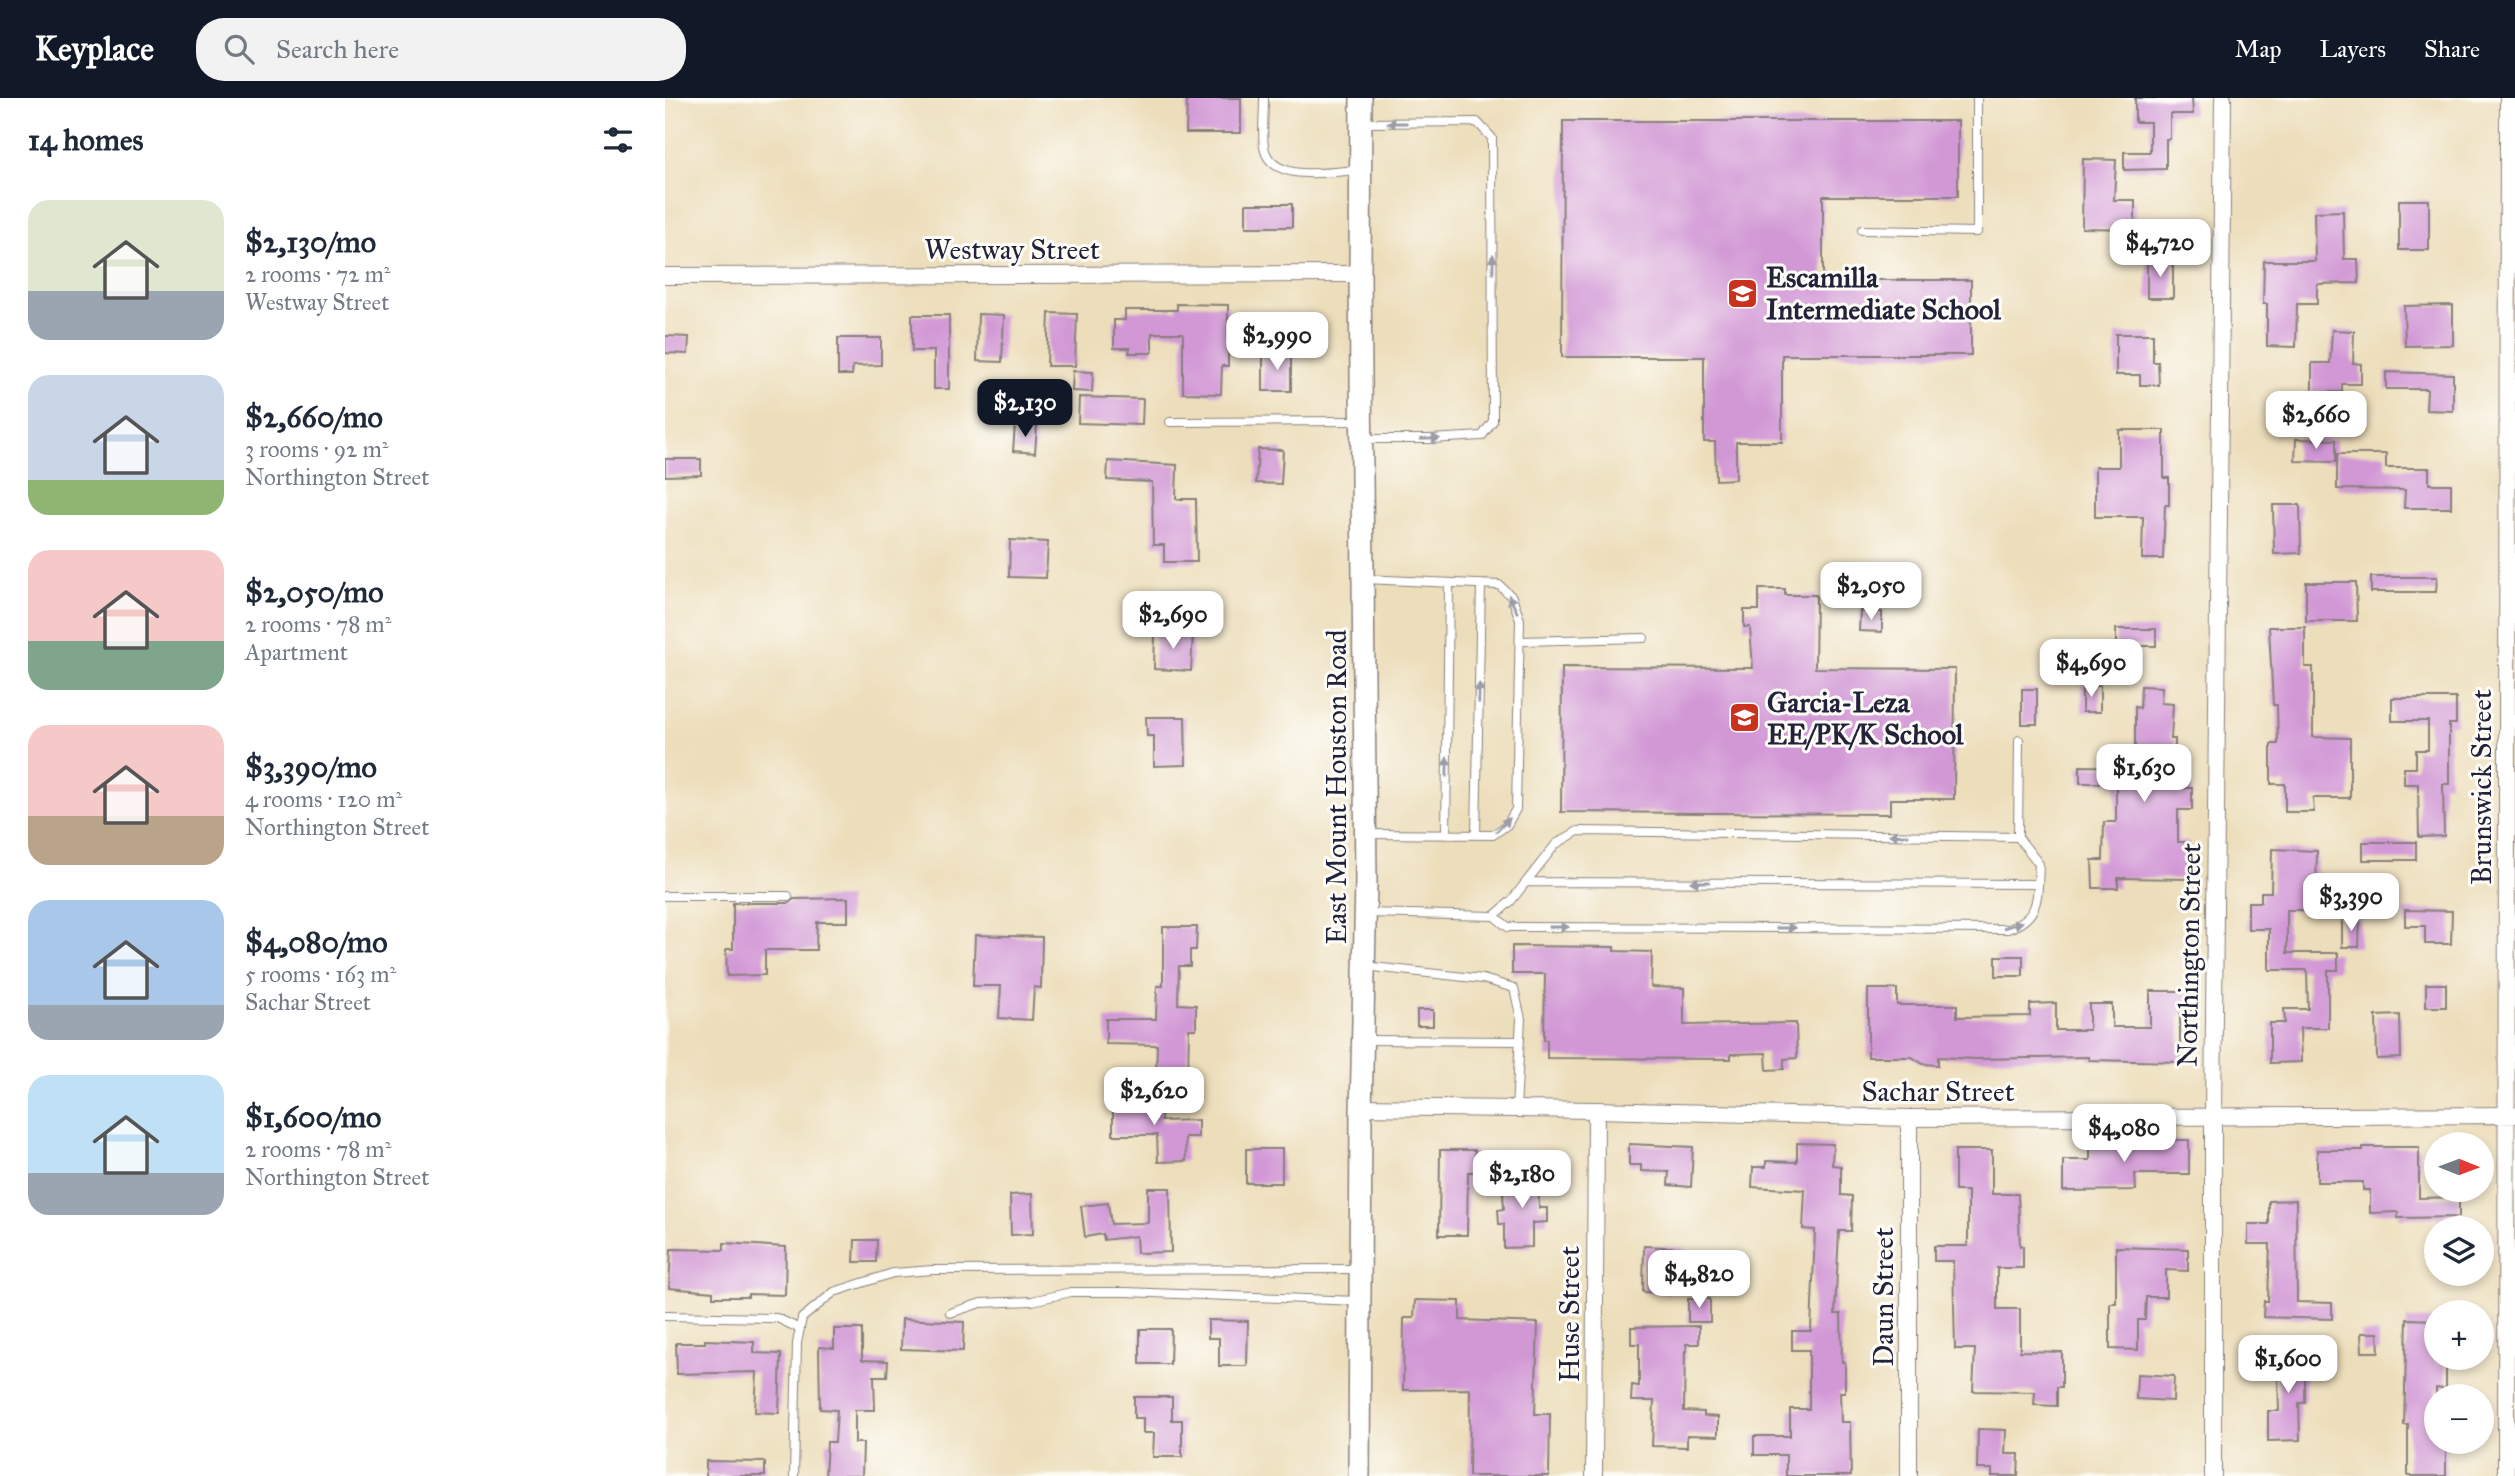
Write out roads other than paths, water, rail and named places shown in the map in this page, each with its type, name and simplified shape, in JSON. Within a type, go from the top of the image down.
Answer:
[{"type":"main road","name":"East Mount Houston Road","points":[[1359,1476],[1361,1107],[1366,913],[1361,98]]},
{"type":"street","name":"Northington Street","points":[[2213,1476],[2213,1117],[2223,98]]},
{"type":"street","name":"Brunswick Street","points":[[2506,1476],[2511,1115],[2508,98]]},
{"type":"street","name":"Westway Street","points":[[665,276],[1360,274]]},
{"type":"street","name":"Sachar Street","points":[[1361,1107],[1909,1118],[2511,1115]]},
{"type":"street","name":"Huse Street","points":[[1594,1476],[1596,1110]]},
{"type":"street","name":"Daun Street","points":[[1909,1118],[1909,1476]]},
{"type":"lane","points":[[1264,98],[1264,145],[1272,163],[1285,171],[1311,173],[1360,170]]},
{"type":"lane","points":[[1862,230],[1977,232],[1977,98]]},
{"type":"lane","points":[[1170,422],[1362,430],[1430,439],[1482,436],[1493,421],[1492,138],[1476,122],[1361,123]]},
{"type":"lane","points":[[1363,579],[1499,585],[1512,597],[1520,620],[1516,809],[1507,825],[1493,835],[1366,834]]},
{"type":"lane","points":[[1446,835],[1449,583]]},
{"type":"lane","points":[[1476,835],[1481,584]]},
{"type":"lane","points":[[1520,641],[1644,638]]},
{"type":"lane","points":[[1366,913],[1495,916],[1508,927],[2008,929],[2023,923],[2035,909],[2038,884],[2039,864],[2018,837],[2019,740]]},
{"type":"lane","points":[[1495,916],[1511,901],[1556,844],[1577,831],[2018,837]]},
{"type":"lane","points":[[1526,882],[2038,884]]},
{"type":"lane","points":[[665,896],[788,896]]},
{"type":"lane","points":[[1364,965],[1483,979],[1514,988],[1521,1018],[1516,1109]]},
{"type":"lane","points":[[1362,1040],[1520,1041]]},
{"type":"lane","points":[[794,1476],[797,1343],[802,1318],[834,1292],[893,1273],[960,1270],[1360,1269]]},
{"type":"lane","points":[[950,1313],[981,1303],[1032,1301],[1071,1292],[1359,1301]]},
{"type":"lane","points":[[665,1316],[777,1318],[800,1329]]},
{"type":"place","name":"Escamilla Intermediate School","points":[[1743,293]]},
{"type":"place","name":"Garcia-Leza EE/PK/K School","points":[[1744,718]]}]
